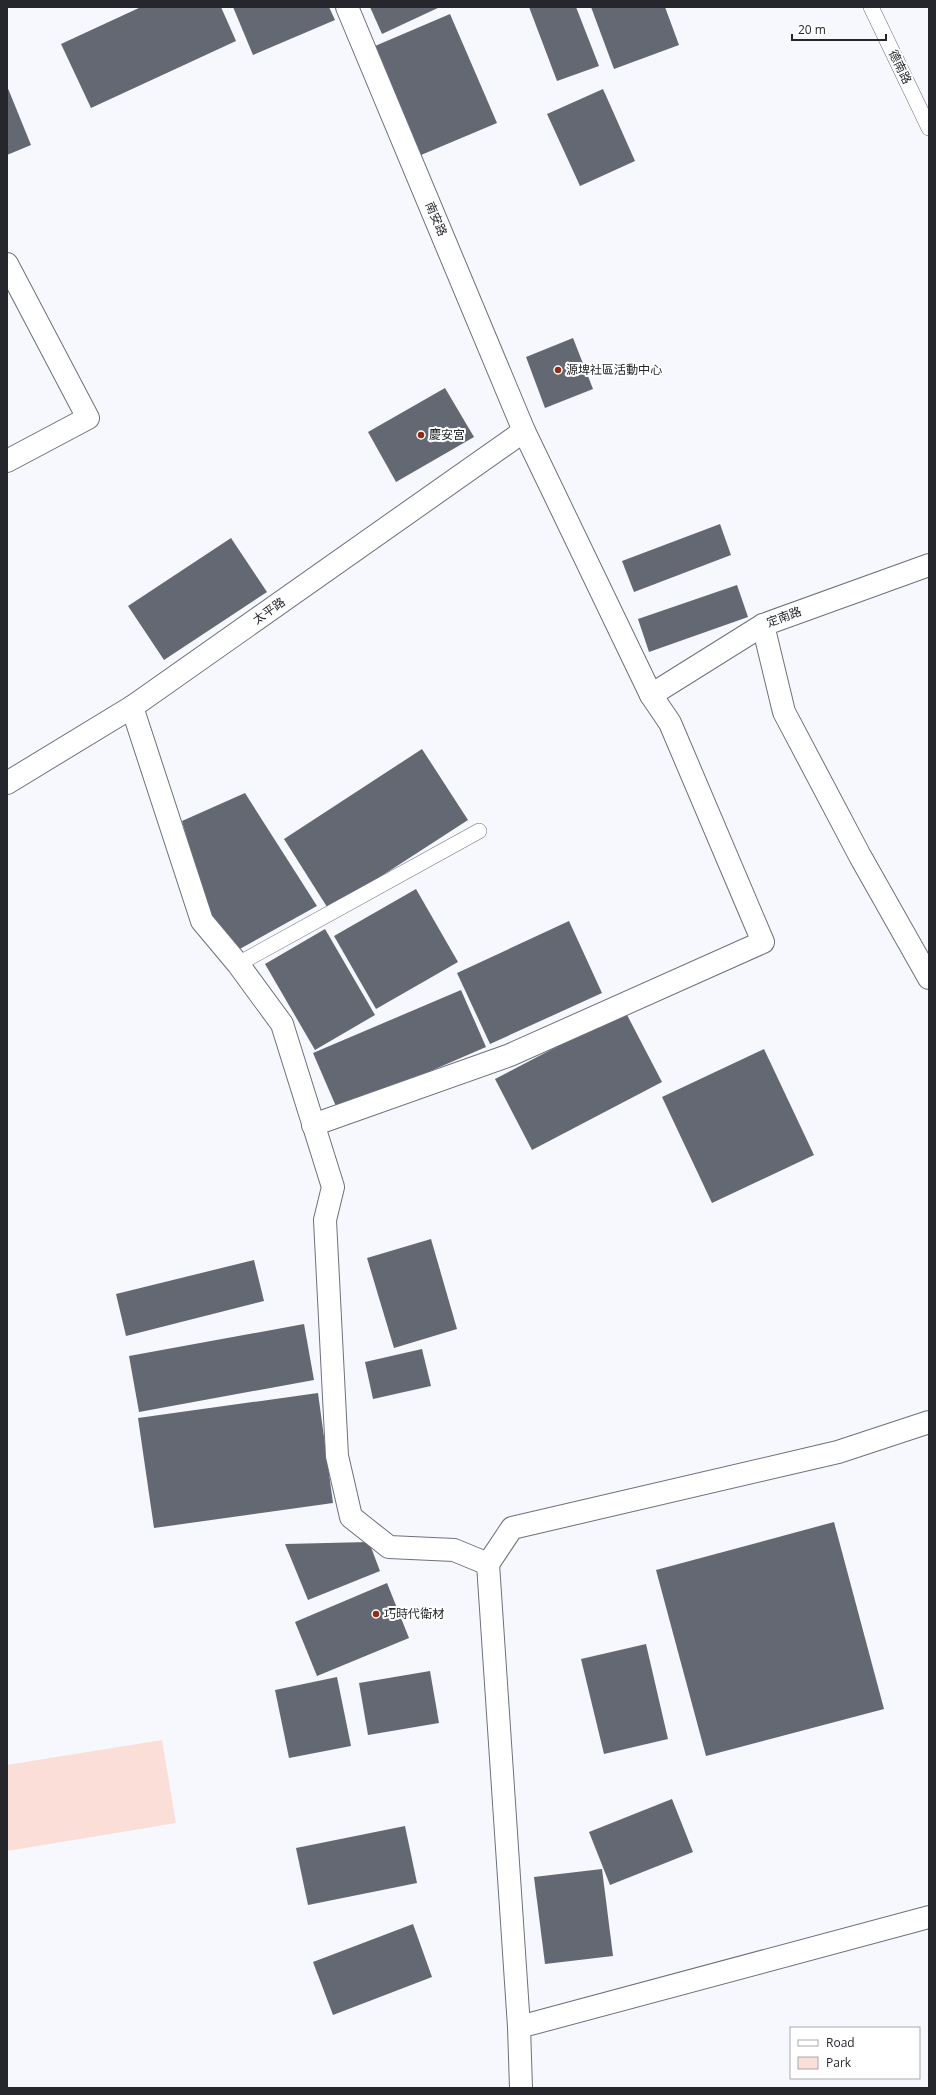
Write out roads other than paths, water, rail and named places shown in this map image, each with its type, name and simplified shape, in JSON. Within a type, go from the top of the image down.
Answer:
[{"type":"street","name":"南安路","points":[[314,1125],[510,1055],[763,942],[670,723],[651,695],[524,431],[347,7]]},
{"type":"street","points":[[7,264],[88,418],[7,461]]},
{"type":"street","name":"太平路","points":[[7,783],[132,707],[524,431]]},
{"type":"street","name":"定南路","points":[[651,695],[763,625],[929,565]]},
{"type":"street","points":[[763,625],[784,712],[860,856],[929,978]]},
{"type":"street","points":[[132,707],[202,921],[238,964],[282,1024],[333,1187],[325,1220],[337,1456],[350,1517],[389,1547],[454,1550],[488,1564]]},
{"type":"street","points":[[521,2088],[519,2027],[488,1564],[512,1528],[838,1452],[929,1422]]},
{"type":"street","points":[[519,2027],[929,1917]]},
{"type":"lane","name":"德南路","points":[[871,7],[929,128]]},
{"type":"lane","points":[[238,964],[479,832]]},
{"type":"place","name":"源埤社區活動中心","points":[[558,370]]},
{"type":"place","name":"慶安宮","points":[[421,435]]},
{"type":"place","name":"巧時代衛材","points":[[376,1614]]}]
